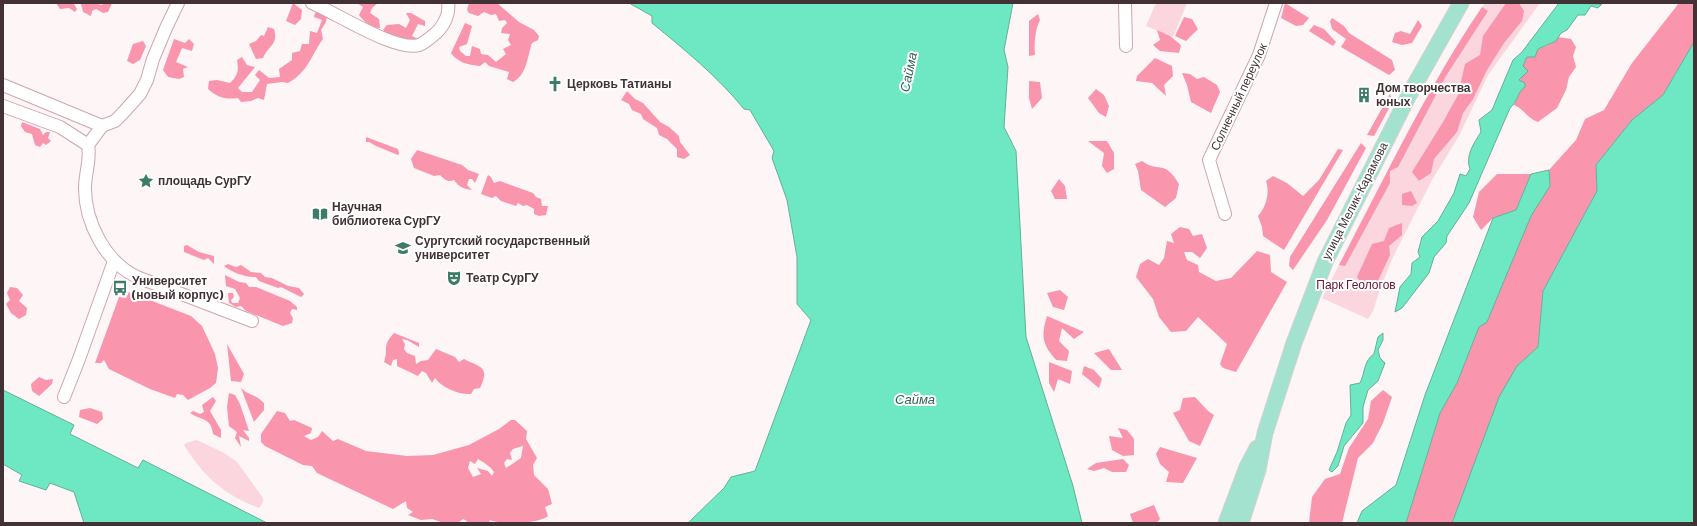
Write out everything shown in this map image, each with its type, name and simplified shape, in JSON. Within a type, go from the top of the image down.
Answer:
[{"type":"main road","name":"улица Мелик-Карамова","points":[[1241,523],[1258,470],[1265,433],[1294,343],[1327,256],[1455,5]]},
{"type":"main road","name":"улица Мелик-Карамова","points":[[1226,523],[1247,467],[1265,433]]},
{"type":"street","points":[[178,3],[153,59],[147,80],[140,94],[118,118],[102,126],[88,144],[89,152],[85,186],[86,203],[97,234],[114,261],[124,270],[137,277],[252,321]]},
{"type":"street","points":[[312,3],[391,42],[408,46],[419,45],[439,31],[449,11],[448,3]]},
{"type":"street","points":[[1125,3],[1126,46]]},
{"type":"street","name":"Солнечный переулок","points":[[1225,214],[1209,160],[1259,55],[1276,3]]},
{"type":"street","points":[[3,85],[102,126]]},
{"type":"street","points":[[3,106],[60,127],[88,144]]},
{"type":"street","points":[[64,397],[80,359],[114,261]]},
{"type":"green space","points":[[1156,3],[1187,3],[1173,37],[1146,26]]},
{"type":"green space","name":"Парк Геологов","points":[[1485,3],[1540,3],[1488,75],[1459,136],[1432,180],[1393,257],[1373,311],[1368,319],[1322,298],[1419,111],[1462,38]]},
{"type":"green space","points":[[197,440],[224,453],[237,462],[263,498],[263,502],[259,508],[225,491],[207,476],[184,445]]},
{"type":"shaded area","points":[[56,3],[93,3],[102,5],[103,3],[112,3],[108,12],[103,13],[96,9],[92,11],[91,16],[83,12],[81,4],[74,4],[77,9],[75,12],[69,8],[60,9]]},
{"type":"shaded area","points":[[293,3],[302,10],[301,19],[295,25],[286,21]]},
{"type":"shaded area","points":[[357,3],[378,3],[372,8],[370,13],[379,19],[380,28],[371,26],[361,18],[359,15],[363,7]]},
{"type":"shaded area","points":[[469,3],[497,3],[519,22],[534,30],[539,36],[538,40],[532,43],[524,70],[518,79],[513,82],[507,79],[509,72],[489,66],[485,62],[480,66],[464,63],[451,53],[465,23],[472,26],[467,44],[459,47],[460,51],[466,56],[470,56],[472,46],[480,49],[481,54],[488,55],[496,62],[506,54],[503,49],[511,45],[508,40],[510,34],[501,33],[502,28],[507,23],[505,20],[499,21],[496,14],[491,15],[484,12],[478,16],[469,13],[467,10]]},
{"type":"shaded area","points":[[1285,3],[1309,18],[1303,25],[1296,26],[1281,18]]},
{"type":"shaded area","points":[[1506,3],[1519,3],[1524,11],[1522,21],[1504,43],[1487,70],[1473,99],[1463,113],[1457,132],[1434,159],[1431,173],[1419,181],[1412,172],[1458,95],[1465,64],[1480,55],[1483,36]]},
{"type":"shaded area","points":[[1679,3],[1694,3],[1694,42],[1663,95],[1632,120],[1596,165],[1597,191],[1543,291],[1538,347],[1517,366],[1452,523],[1406,523],[1440,413],[1457,383],[1479,327],[1487,322],[1531,216],[1550,186],[1549,170],[1576,140],[1585,119],[1604,110],[1632,63]]},
{"type":"shaded area","points":[[1482,7],[1488,11],[1446,76],[1398,167],[1390,171],[1390,183],[1345,266],[1339,265],[1425,101],[1443,69]]},
{"type":"shaded area","points":[[322,11],[327,16],[326,22],[321,30],[323,39],[305,69],[288,83],[282,82],[267,84],[264,100],[258,98],[251,101],[241,102],[238,98],[229,99],[218,96],[208,89],[209,81],[217,80],[230,83],[235,78],[237,73],[237,60],[242,57],[247,65],[255,67],[238,88],[242,92],[252,92],[260,80],[255,75],[259,70],[269,78],[280,77],[279,69],[292,60],[292,53],[300,51],[302,44],[309,44],[310,31],[317,33],[322,20],[314,17],[315,13]]},
{"type":"shaded area","points":[[406,13],[411,13],[425,21],[425,26],[418,24],[412,36],[422,41],[390,37],[383,30],[387,25],[399,24],[406,28],[410,20]]},
{"type":"shaded area","points":[[1038,14],[1040,20],[1035,37],[1035,55],[1029,56],[1029,21]]},
{"type":"shaded area","points":[[1184,17],[1192,19],[1198,29],[1186,41],[1175,36]]},
{"type":"shaded area","points":[[1332,18],[1344,26],[1349,33],[1392,60],[1395,70],[1389,75],[1341,47],[1346,39],[1332,29],[1330,21]]},
{"type":"shaded area","points":[[1418,20],[1422,26],[1412,43],[1402,45],[1392,42],[1395,33],[1401,31],[1410,34]]},
{"type":"shaded area","points":[[1314,25],[1324,29],[1336,42],[1333,46],[1309,31]]},
{"type":"shaded area","points":[[268,27],[274,29],[274,42],[263,58],[256,59],[249,44],[256,41],[261,35],[264,36]]},
{"type":"shaded area","points":[[1157,30],[1170,36],[1181,45],[1179,53],[1160,51],[1153,45],[1160,40]]},
{"type":"shaded area","points":[[1558,37],[1571,39],[1576,47],[1573,56],[1576,67],[1569,77],[1566,90],[1557,108],[1538,122],[1514,105],[1518,94],[1522,68],[1530,54],[1552,43]]},
{"type":"shaded area","points":[[174,39],[185,43],[189,39],[194,44],[192,51],[182,48],[176,62],[188,67],[183,69],[184,77],[179,79],[168,77],[163,70]]},
{"type":"shaded area","points":[[143,41],[146,46],[140,60],[133,64],[127,61],[133,44]]},
{"type":"shaded area","points":[[1155,58],[1172,66],[1173,76],[1164,85],[1166,96],[1152,83],[1136,81],[1137,76]]},
{"type":"shaded area","points":[[1182,73],[1190,74],[1197,79],[1204,77],[1217,85],[1220,92],[1211,113],[1191,102],[1187,85]]},
{"type":"shaded area","points":[[1029,81],[1040,82],[1042,98],[1032,109],[1029,98]]},
{"type":"shaded area","points":[[1096,89],[1104,95],[1109,106],[1106,117],[1099,113],[1088,98]]},
{"type":"shaded area","points":[[627,91],[635,99],[643,103],[660,122],[669,127],[679,136],[680,142],[690,155],[684,159],[677,157],[677,149],[667,139],[659,135],[657,128],[643,119],[641,114],[632,110],[629,104],[621,100]]},
{"type":"shaded area","points":[[1390,94],[1393,101],[1374,136],[1367,135]]},
{"type":"shaded area","points":[[22,122],[40,129],[43,135],[46,132],[50,132],[48,138],[51,141],[46,145],[43,143],[40,147],[35,145],[32,134],[25,132],[21,126]]},
{"type":"shaded area","points":[[366,137],[398,149],[399,154],[398,155],[366,142]]},
{"type":"shaded area","points":[[1088,141],[1107,141],[1114,153],[1114,169],[1107,173],[1102,166],[1104,153]]},
{"type":"shaded area","points":[[1361,143],[1366,148],[1327,220],[1293,270],[1289,266],[1290,257]]},
{"type":"shaded area","points":[[1338,149],[1343,150],[1284,250],[1263,236],[1262,227],[1258,216],[1266,200],[1268,190],[1266,181],[1273,176],[1287,183],[1303,196],[1319,180]]},
{"type":"shaded area","points":[[417,150],[462,165],[468,170],[479,174],[475,183],[472,179],[469,179],[467,185],[472,190],[462,187],[454,180],[448,181],[440,175],[434,176],[414,168],[411,159]]},
{"type":"shaded area","points":[[1142,161],[1148,165],[1169,171],[1179,184],[1176,198],[1165,207],[1141,190],[1138,171],[1135,164]]},
{"type":"shaded area","points":[[1497,174],[1531,174],[1516,210],[1493,218],[1481,230],[1473,217],[1479,192]]},
{"type":"shaded area","points":[[488,175],[494,183],[500,181],[533,193],[536,197],[541,199],[542,206],[548,206],[546,215],[539,216],[534,214],[534,209],[527,205],[523,206],[518,203],[516,206],[501,201],[496,196],[492,198],[481,194]]},
{"type":"shaded area","points":[[1059,179],[1065,186],[1067,199],[1055,199],[1051,191]]},
{"type":"shaded area","points":[[1411,191],[1417,203],[1412,206],[1402,205],[1402,194]]},
{"type":"shaded area","points":[[1402,223],[1402,235],[1389,246],[1390,255],[1376,285],[1365,288],[1357,277],[1372,244],[1384,241],[1389,228]]},
{"type":"shaded area","points":[[1180,227],[1189,229],[1193,236],[1202,234],[1207,248],[1200,258],[1192,252],[1184,252],[1187,260],[1198,265],[1199,272],[1216,281],[1231,278],[1257,251],[1270,255],[1271,272],[1287,282],[1236,372],[1223,368],[1220,364],[1227,344],[1198,317],[1186,331],[1171,332],[1159,317],[1153,299],[1136,277],[1140,264],[1148,259],[1159,265],[1164,258],[1167,241],[1174,243],[1171,234]]},
{"type":"shaded area","points":[[187,245],[199,252],[214,256],[214,264],[208,258],[204,260],[184,252],[184,246]]},
{"type":"shaded area","points":[[228,264],[236,267],[241,265],[251,272],[261,273],[265,277],[272,278],[288,286],[299,288],[304,294],[301,297],[281,287],[278,288],[259,281],[256,277],[244,276],[224,266]]},
{"type":"shaded area","points":[[225,275],[239,282],[246,283],[249,287],[256,287],[290,301],[297,307],[297,310],[292,309],[290,313],[293,318],[292,323],[283,326],[246,311],[241,306],[236,307],[229,303],[228,293],[233,293],[234,297],[231,300],[232,303],[238,303],[240,298],[235,289],[226,286]]},
{"type":"shaded area","points":[[10,287],[17,288],[23,295],[19,301],[27,308],[26,315],[19,319],[11,313],[6,304],[10,300],[7,293]]},
{"type":"shaded area","points":[[1060,290],[1068,297],[1064,310],[1053,307],[1047,293]]},
{"type":"shaded area","points":[[129,292],[191,316],[202,326],[215,354],[218,368],[216,383],[188,400],[183,395],[177,394],[175,398],[150,389],[109,369],[104,360],[101,363],[95,363],[119,297],[126,298]]},
{"type":"shaded area","points":[[1047,316],[1084,332],[1074,339],[1062,328],[1059,341],[1069,351],[1067,361],[1056,360],[1045,344],[1044,329]]},
{"type":"shaded area","points":[[394,333],[419,343],[419,347],[407,340],[402,339],[405,344],[404,349],[407,353],[415,356],[416,364],[421,361],[428,360],[436,349],[455,357],[459,362],[464,359],[479,366],[484,371],[483,381],[480,388],[474,389],[471,394],[457,392],[442,385],[435,378],[432,383],[426,373],[422,371],[418,376],[397,366],[397,359],[393,360],[391,366],[384,362],[386,345]]},
{"type":"shaded area","points":[[227,344],[244,374],[241,382],[231,381]]},
{"type":"shaded area","points":[[1109,349],[1122,370],[1111,370],[1094,353]]},
{"type":"shaded area","points":[[1049,362],[1072,371],[1070,384],[1058,379],[1054,392],[1049,383]]},
{"type":"shaded area","points":[[1084,366],[1094,370],[1102,379],[1099,388],[1082,374]]},
{"type":"shaded area","points":[[39,377],[46,380],[53,379],[52,384],[39,396],[32,391],[31,384]]},
{"type":"shaded area","points":[[241,388],[264,403],[264,410],[254,422]]},
{"type":"shaded area","points":[[1383,390],[1392,397],[1383,423],[1373,443],[1358,458],[1342,523],[1309,523],[1312,497],[1325,479],[1340,474],[1349,448],[1368,419],[1371,401]]},
{"type":"shaded area","points":[[229,393],[235,395],[240,404],[249,431],[243,430],[249,438],[249,441],[239,436],[241,447],[235,438],[237,432],[229,426],[227,407]]},
{"type":"shaded area","points":[[213,397],[216,401],[210,411],[221,430],[221,438],[213,434],[208,422],[190,413],[193,411],[200,414],[204,412],[202,405]]},
{"type":"shaded area","points":[[1195,397],[1208,411],[1214,415],[1200,446],[1189,441],[1173,413],[1180,410],[1183,398]]},
{"type":"shaded area","points":[[90,408],[102,412],[103,419],[97,424],[79,417],[80,410]]},
{"type":"shaded area","points":[[277,411],[285,413],[290,421],[294,420],[312,428],[311,433],[304,436],[311,440],[318,437],[322,431],[333,441],[338,439],[366,451],[407,456],[433,455],[469,445],[499,429],[511,420],[515,420],[527,431],[526,439],[537,458],[533,465],[534,475],[548,489],[552,504],[545,507],[548,516],[537,521],[529,522],[503,523],[490,520],[489,523],[465,523],[467,521],[463,519],[458,523],[444,523],[432,519],[421,520],[408,515],[413,512],[407,508],[406,501],[393,509],[317,473],[312,466],[303,465],[265,446],[261,442],[261,434]],"holes":[[[523,446],[521,458],[506,468],[504,463],[507,459],[512,460],[510,453],[513,449]],[[478,459],[493,470],[494,472],[492,476],[488,471],[477,468],[481,474],[473,477],[468,468],[470,461],[475,464]]]},
{"type":"shaded area","points":[[1118,428],[1127,430],[1134,439],[1134,455],[1123,456],[1112,450],[1109,436],[1123,438]]},
{"type":"shaded area","points":[[1160,447],[1197,458],[1183,483],[1166,482],[1169,472],[1160,464],[1156,454]]},
{"type":"shaded area","points":[[1123,459],[1129,465],[1126,472],[1112,472],[1104,468],[1094,471],[1087,469],[1096,463]]},
{"type":"shaded area","points":[[1154,505],[1160,519],[1157,523],[1133,523],[1130,514]]},
{"type":"water","name":"Сайма","points":[[629,3],[1013,3],[1004,50],[1008,67],[1004,127],[1016,151],[1026,337],[1073,486],[1082,523],[688,523],[724,488],[731,477],[755,471],[811,320],[797,304],[797,257],[787,200],[772,158],[774,151],[750,110],[744,109],[712,74],[652,23],[652,16]]},
{"type":"water","points":[[1559,3],[1602,4],[1598,8],[1591,6],[1585,15],[1578,15],[1567,30],[1561,33],[1556,41],[1538,49],[1535,57],[1527,57],[1523,66],[1528,71],[1519,80],[1525,83],[1525,87],[1520,92],[1513,106],[1510,108],[1469,203],[1447,236],[1446,243],[1434,257],[1429,273],[1402,308],[1395,312],[1400,287],[1411,274],[1412,263],[1420,257],[1418,252],[1422,237],[1438,221],[1454,193],[1460,174],[1466,176],[1470,169],[1469,154],[1481,132],[1479,120],[1492,110],[1513,60],[1522,52]]},
{"type":"water","points":[[1694,42],[1694,523],[1452,523],[1499,397],[1517,366],[1538,347],[1543,291],[1597,191],[1596,165],[1632,120],[1663,95]]},
{"type":"water","points":[[1549,170],[1550,186],[1531,216],[1487,322],[1479,327],[1457,383],[1440,413],[1406,523],[1357,523],[1362,511],[1396,485],[1425,395],[1493,218],[1516,210],[1531,174]]},
{"type":"water","points":[[1383,333],[1383,340],[1378,350],[1380,358],[1385,363],[1378,381],[1368,390],[1363,407],[1363,423],[1344,446],[1338,466],[1332,472],[1329,470],[1337,452],[1346,423],[1351,415],[1350,385],[1360,383],[1366,363],[1374,354],[1378,337]]},
{"type":"water","points":[[3,390],[74,425],[70,434],[138,468],[143,460],[267,523],[84,523],[74,492],[50,483],[46,490],[19,481],[22,475],[3,464]]},
{"type":"place","name":"Церковь Татианы","points":[[555,84]]},
{"type":"place","name":"Дом творчества юных","points":[[1364,95]]},
{"type":"place","name":"площадь СурГУ","points":[[146,181]]},
{"type":"place","name":"Научная библиотека СурГУ","points":[[320,214]]},
{"type":"place","name":"Сургутский государственный университет","points":[[403,248]]},
{"type":"place","name":"Театр СурГУ","points":[[454,278]]},
{"type":"place","name":"Университет (новый корпус)","points":[[120,288]]}]
